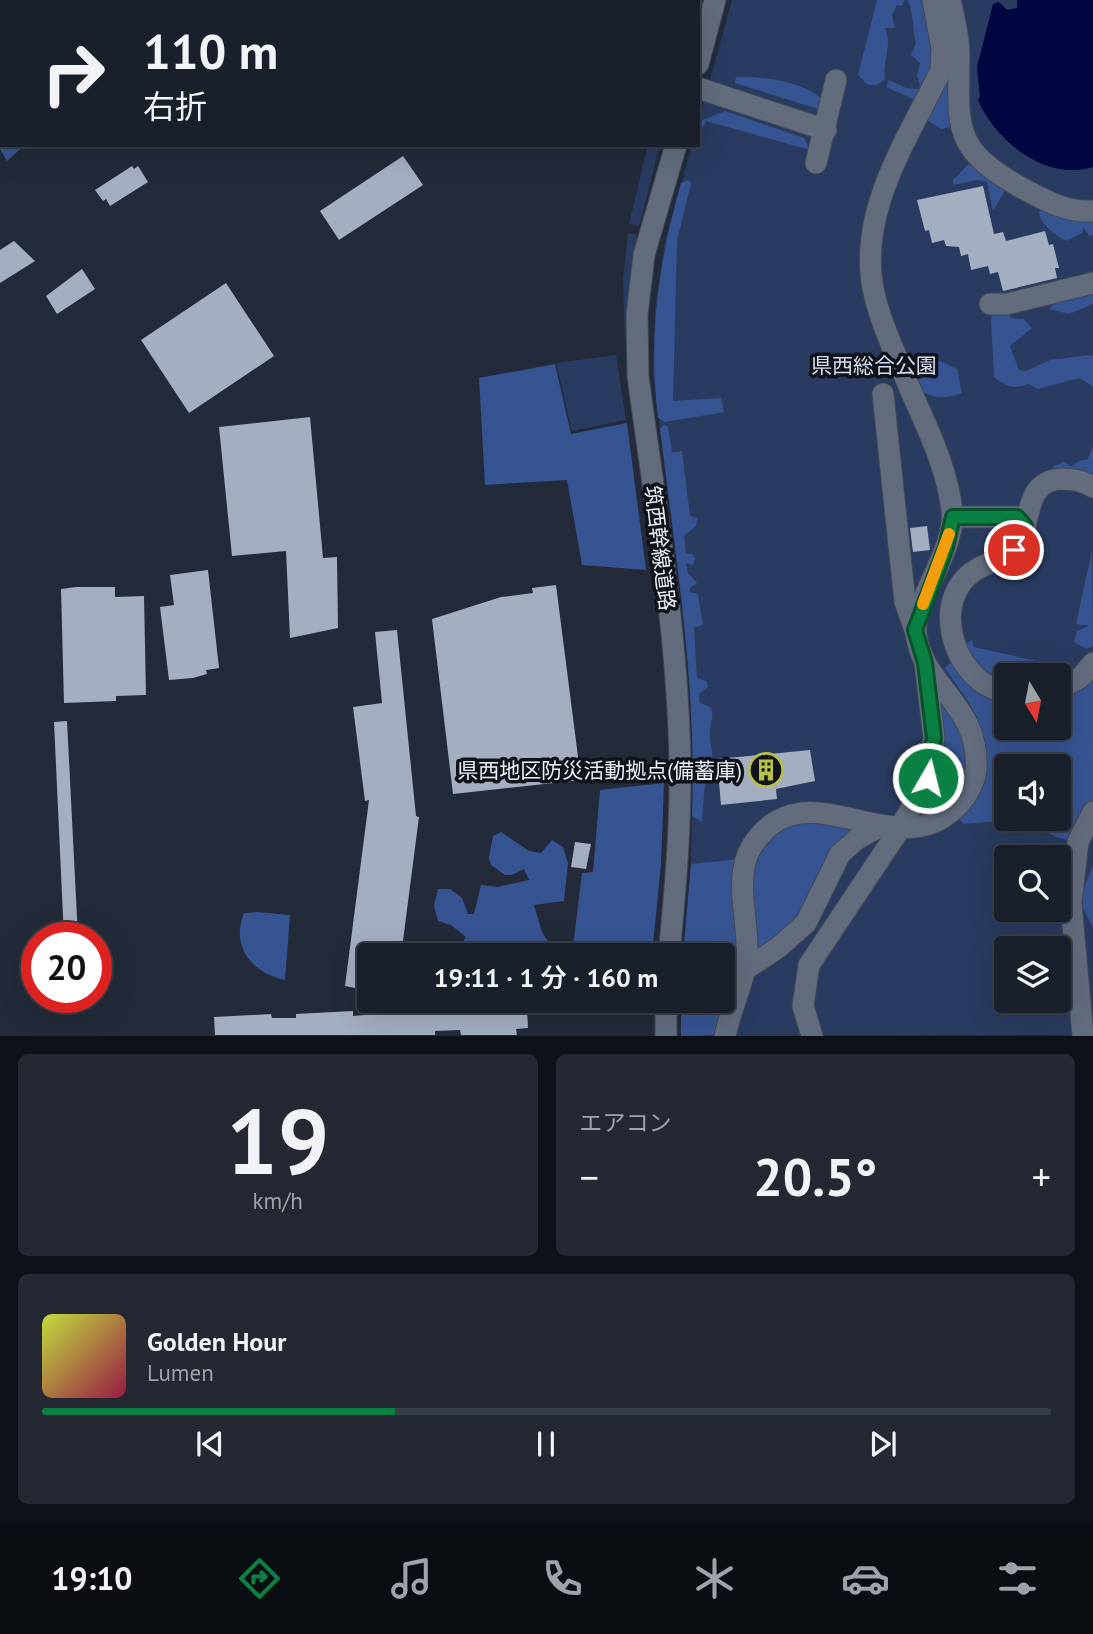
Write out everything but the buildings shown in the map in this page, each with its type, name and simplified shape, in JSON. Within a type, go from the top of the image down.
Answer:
[{"type":"street","points":[[700,56],[715,0]]},
{"type":"street","points":[[915,630],[946,547],[953,517],[949,481],[878,308],[869,254],[880,197],[941,70],[942,48],[933,0]]},
{"type":"street","points":[[950,0],[960,51],[958,117],[967,141],[978,158],[1055,206],[1076,212],[1093,211]]},
{"type":"street","points":[[816,163],[826,130],[835,80]]},
{"type":"street","points":[[700,89],[826,130]]},
{"type":"street","name":"筑西幹線道路","points":[[669,943],[675,893],[680,765],[675,671],[638,376],[637,338],[644,256],[675,147]]},
{"type":"street","points":[[990,304],[1007,304],[1093,283]]},
{"type":"street","points":[[812,1035],[803,1006],[809,965],[890,828],[928,778],[932,761],[934,738],[925,663],[905,603],[883,394]]},
{"type":"street","points":[[994,687],[978,680],[955,648],[952,614],[954,598],[963,582],[982,564],[1014,550],[1025,526],[1031,499],[1045,485],[1057,480],[1072,479],[1093,487]]},
{"type":"street","points":[[953,517],[1017,517],[1025,526]]},
{"type":"street","points":[[725,1035],[746,969],[744,862],[754,843],[772,825],[789,816],[808,811],[831,812],[890,828],[920,829],[947,816],[963,801],[976,772],[975,738],[961,709],[925,663]]},
{"type":"street","points":[[1071,682],[1081,677],[1093,663]]},
{"type":"street","points":[[1066,1035],[1081,1026],[1081,995],[1072,903],[1078,842],[1093,812]]},
{"type":"street","points":[[746,969],[779,947],[807,923],[839,854],[857,839],[890,828]]},
{"type":"street","points":[[1076,877],[1093,855]]},
{"type":"street","points":[[666,1013],[666,1035]]},
{"type":"green space","name":"県西総合公園","points":[[732,0],[1093,0],[1093,1035],[681,1036],[681,1013],[735,1013],[735,943],[684,943],[690,886],[694,767],[690,669],[653,372],[655,309],[665,241],[691,147],[700,147],[700,115]]},
{"type":"green space","points":[[648,147],[659,147],[639,226],[629,224]]},
{"type":"green space","points":[[628,233],[637,235],[625,342],[623,280]]},
{"type":"green space","points":[[616,355],[626,420],[572,431],[556,363]]},
{"type":"shaded area","points":[[877,0],[905,0],[901,6],[897,5],[892,15],[895,28],[885,28],[888,47],[885,79],[877,85],[868,85],[858,75]]},
{"type":"shaded area","points":[[908,0],[925,0],[933,51],[929,72],[918,101],[886,87],[889,80],[906,88],[918,89],[920,86],[917,75],[920,63],[911,55],[916,44]]},
{"type":"shaded area","points":[[1017,0],[1093,0],[1093,167],[1075,170],[1057,168],[1024,154],[996,129],[978,100],[977,67],[993,4],[999,2],[1007,10],[1017,8]]},
{"type":"shaded area","points":[[948,68],[955,126],[941,129],[927,120]]},
{"type":"shaded area","points":[[736,77],[770,79],[793,84],[822,99],[821,110],[735,83]]},
{"type":"shaded area","points":[[725,111],[804,138],[810,150],[706,121],[700,134],[700,121]]},
{"type":"shaded area","points":[[0,147],[23,147],[7,161]]},
{"type":"shaded area","points":[[973,160],[1007,187],[993,211],[987,182],[978,180],[953,185],[953,180]]},
{"type":"shaded area","points":[[688,180],[691,183],[677,241],[673,401],[721,398],[724,412],[665,422],[658,418],[655,328],[661,270],[673,212],[681,183]]},
{"type":"shaded area","points":[[1040,208],[1093,218],[1093,235],[1089,236],[1083,227],[1082,233],[1067,241],[1043,223]]},
{"type":"shaded area","points":[[1093,288],[1093,304],[1069,314],[1049,309],[1064,295]]},
{"type":"shaded area","points":[[1005,307],[1011,318],[1024,319],[1032,328],[1010,346],[1019,370],[1026,371],[1050,360],[1090,355],[1093,356],[1093,387],[1080,378],[1037,389],[1029,384],[1010,386],[994,377],[991,319],[994,310]]},
{"type":"shaded area","points":[[927,355],[957,369],[962,393],[943,397],[924,393],[914,367],[917,358]]},
{"type":"shaded area","points":[[555,364],[571,434],[627,423],[646,570],[582,565],[567,480],[485,485],[479,378]]},
{"type":"shaded area","points":[[664,425],[668,427],[672,452],[682,451],[690,516],[697,518],[696,526],[684,536],[686,554],[692,554],[695,558],[693,565],[686,563],[688,573],[697,583],[690,588],[690,592],[698,594],[703,625],[694,627],[697,678],[706,681],[708,687],[699,694],[700,703],[711,707],[712,714],[712,756],[710,766],[706,769],[702,822],[692,816],[693,767],[688,670],[660,429]]},
{"type":"shaded area","points":[[1093,446],[1093,483],[1055,477],[1053,466],[1064,462],[1072,467],[1079,461],[1088,459]]},
{"type":"shaded area","points":[[1092,551],[1093,646],[1086,649],[1074,642],[1077,631],[1089,626],[1076,624]]},
{"type":"shaded area","points":[[972,640],[974,647],[1046,663],[994,663],[994,678],[975,664],[966,644]]},
{"type":"shaded area","points":[[952,662],[974,689],[994,701],[994,740],[1071,740],[1071,692],[1093,676],[1093,799],[1075,840],[1060,838],[1044,831],[1071,831],[1071,754],[994,754],[994,822],[964,824],[957,817],[973,784],[984,751],[981,728],[971,707],[945,668]]},
{"type":"shaded area","points":[[935,697],[958,717],[969,754],[964,781],[944,808],[913,821]]},
{"type":"shaded area","points":[[664,783],[661,864],[653,943],[573,943],[582,873],[593,872],[600,790]]},
{"type":"shaded area","points":[[809,816],[853,830],[801,922],[754,951],[749,889],[750,873],[759,845],[768,834]]},
{"type":"shaded area","points":[[501,832],[529,851],[541,853],[552,840],[563,847],[568,863],[564,901],[534,905],[542,932],[549,943],[462,943],[466,937],[451,925],[438,921],[434,906],[438,889],[450,889],[462,898],[468,914],[474,914],[481,885],[498,887],[529,880],[524,869],[512,875],[505,875],[491,865],[489,858],[493,836]]},
{"type":"shaded area","points":[[740,859],[742,944],[735,969],[735,943],[684,943],[691,864]]},
{"type":"shaded area","points":[[1093,866],[1093,928],[1079,900]]},
{"type":"shaded area","points":[[244,913],[290,915],[285,980],[263,972],[247,957],[242,948],[240,926]]},
{"type":"shaded area","points":[[681,1013],[723,1013],[717,1035],[681,1036]]},
{"type":"slow traffic","points":[[923,604],[949,534]]},
{"type":"place","name":"県西地区防災活動拠点(備蓄庫)","points":[[766,770]]},
{"type":"route","points":[[928,778],[934,738],[925,663],[915,630],[946,547],[953,517],[1017,517],[1025,526],[1014,550]]}]
